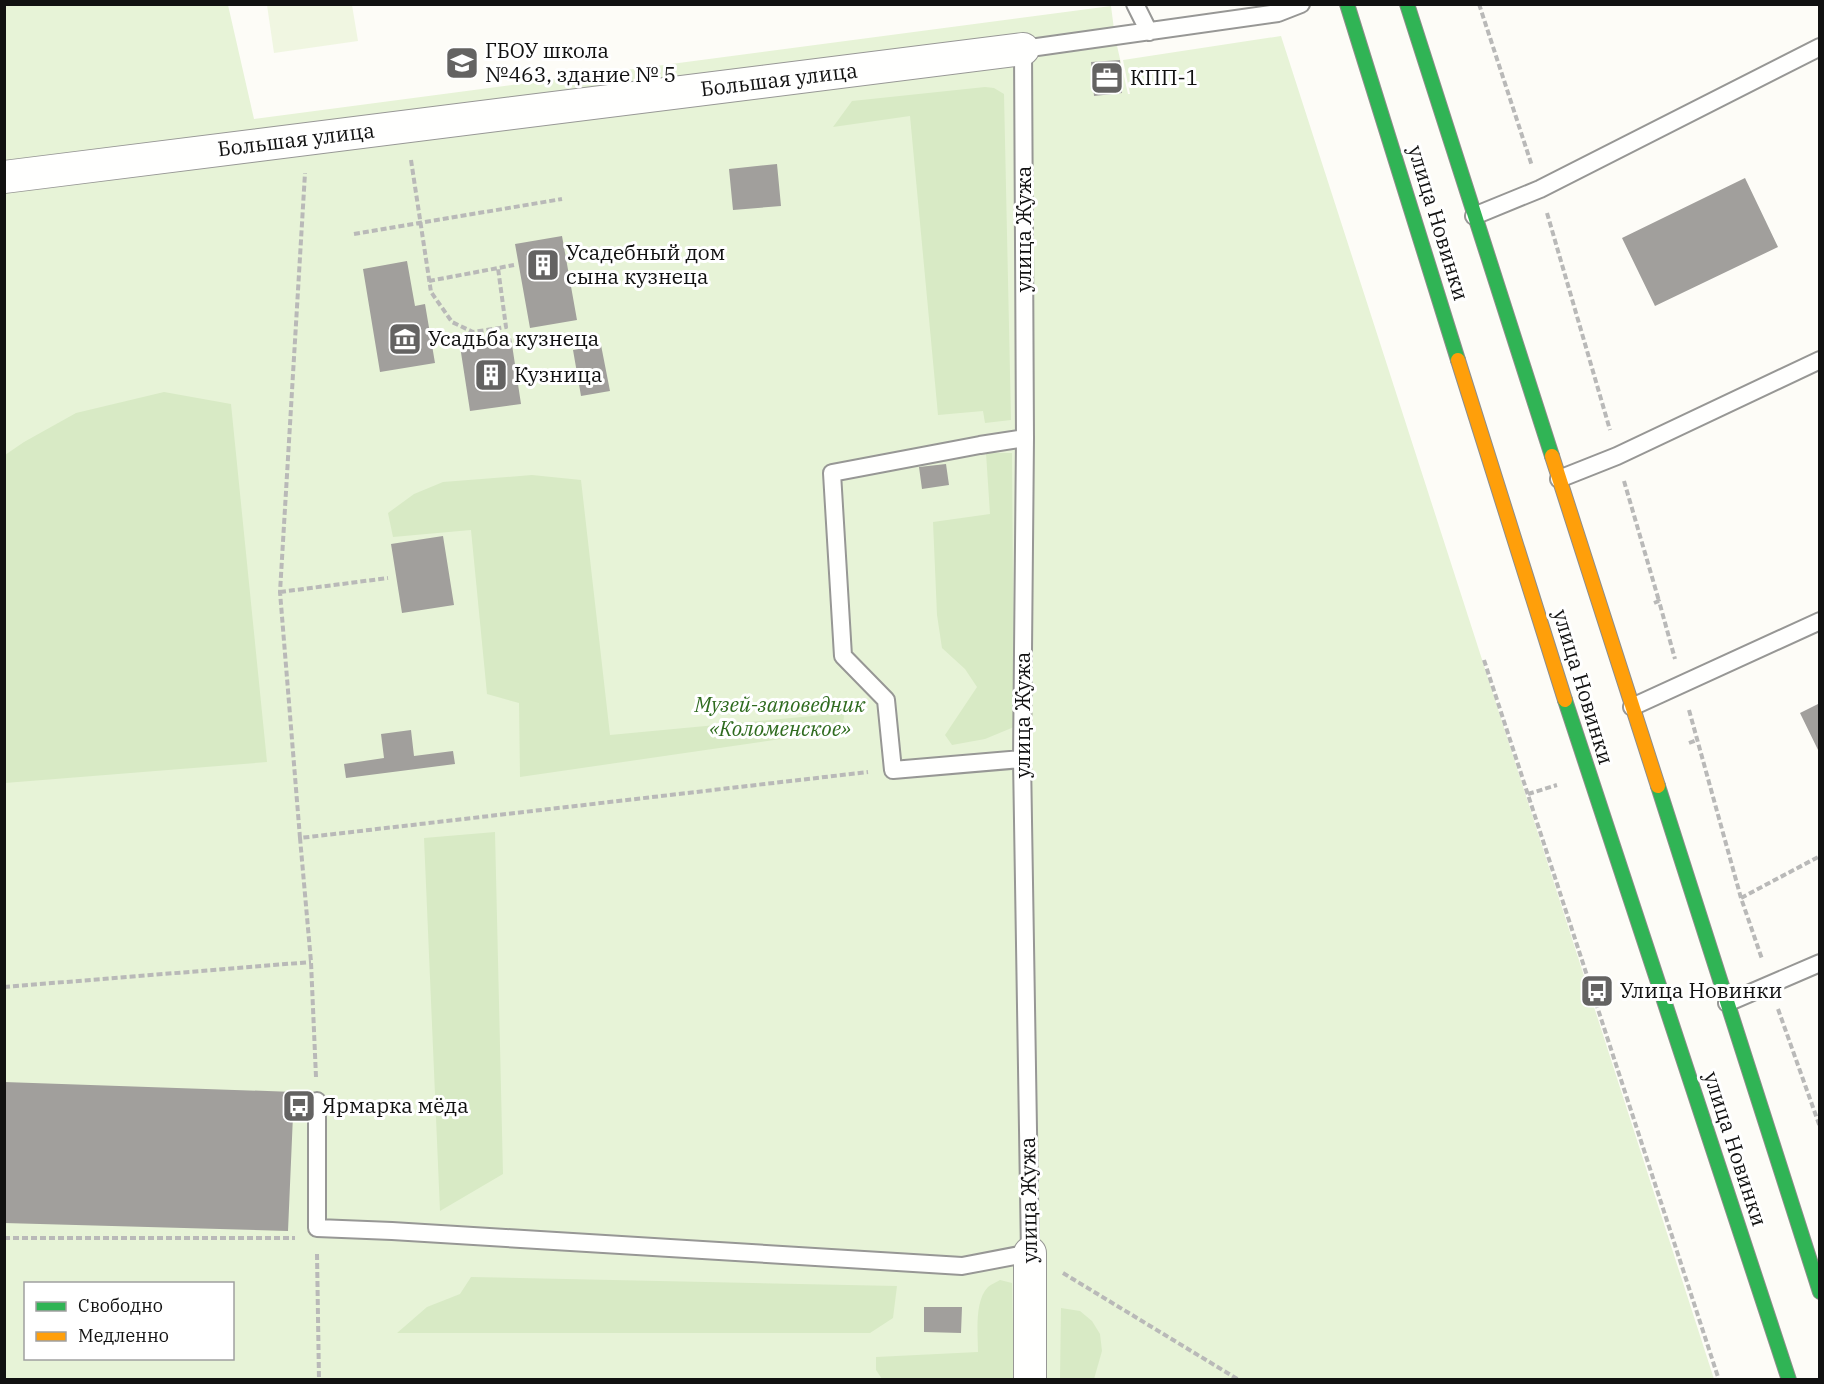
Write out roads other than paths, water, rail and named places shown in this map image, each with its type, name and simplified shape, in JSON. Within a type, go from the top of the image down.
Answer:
[{"type":"street","name":"улица Новинки","points":[[1347,4],[1588,774],[1789,1380]]},
{"type":"street","name":"улица Новинки","points":[[1407,4],[1820,1292]]},
{"type":"street","name":"Большая улица","points":[[4,177],[1023,50]]},
{"type":"street","name":"улица Жужа","points":[[1030,1253],[1030,1380]]},
{"type":"lane","points":[[1135,4],[1149,32]]},
{"type":"lane","name":"Большая улица","points":[[1023,50],[1278,13],[1301,4]]},
{"type":"lane","points":[[1474,216],[1540,189],[1820,47]]},
{"type":"lane","name":"улица Жужа","points":[[1023,50],[1025,438],[1022,759],[1030,1253]]},
{"type":"lane","points":[[1559,479],[1617,456],[1820,360]]},
{"type":"lane","points":[[1022,759],[893,770],[886,700],[843,656],[832,473],[1025,438]]},
{"type":"lane","points":[[1632,707],[1820,621]]},
{"type":"lane","points":[[1727,1003],[1820,963]]},
{"type":"lane","points":[[317,1101],[317,1228],[404,1231],[962,1266],[1030,1253]]},
{"type":"place","name":"ГБОУ школа №463, здание № 5","points":[[462,63]]},
{"type":"place","name":"КПП-1","points":[[1107,78]]},
{"type":"place","name":"Усадебный дом сына кузнеца","points":[[543,265]]},
{"type":"place","name":"Усадьба кузнеца","points":[[405,339]]},
{"type":"place","name":"Кузница","points":[[491,375]]},
{"type":"place","name":"Улица Новинки","points":[[1597,991]]},
{"type":"place","name":"Ярмарка мёда","points":[[299,1106]]},
{"type":"park label","name":"Музей-заповедник «Коломенское»","points":[[780,717]]}]
